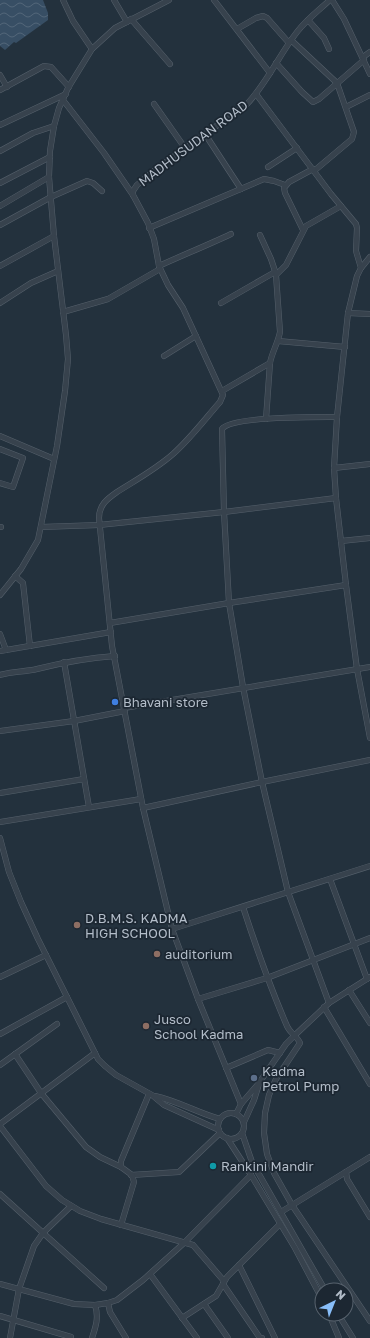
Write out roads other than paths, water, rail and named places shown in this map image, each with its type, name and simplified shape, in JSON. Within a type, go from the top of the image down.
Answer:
[{"type":"street","points":[[62,0],[73,21],[92,49]]},
{"type":"street","points":[[114,0],[129,21],[170,64]]},
{"type":"street","points":[[0,595],[2,589],[15,576],[28,558],[38,540],[54,459],[65,392],[68,360],[49,177],[54,126],[64,97],[92,49],[115,28],[169,0]]},
{"type":"street","points":[[214,0],[270,73]]},
{"type":"street","points":[[331,0],[344,19],[370,74]]},
{"type":"street","name":"MADHUSUDAN ROAD","points":[[133,195],[133,191],[137,185],[204,134],[240,110],[256,94],[290,41],[308,20],[331,0]]},
{"type":"street","points":[[149,228],[264,179],[285,185],[314,170],[352,139],[354,132],[337,83],[263,16],[256,18],[237,29]]},
{"type":"street","points":[[308,20],[324,38],[329,49]]},
{"type":"street","points":[[276,63],[313,102],[319,99],[370,52]]},
{"type":"street","points":[[0,90],[48,65],[69,87]]},
{"type":"street","points":[[0,75],[7,87]]},
{"type":"street","points":[[256,94],[356,224],[356,250],[361,268]]},
{"type":"street","points":[[346,107],[370,95]]},
{"type":"street","points":[[0,125],[64,97]]},
{"type":"street","points":[[64,97],[133,195],[154,239],[159,268],[183,308],[223,395],[220,402],[173,454],[104,502],[99,513],[99,525],[114,656],[141,799],[172,929],[198,1000],[241,1104]]},
{"type":"street","points":[[154,104],[185,148]]},
{"type":"street","points":[[0,151],[33,133],[54,126]]},
{"type":"street","points":[[204,134],[241,189]]},
{"type":"street","points":[[268,167],[297,148]]},
{"type":"street","points":[[0,183],[50,157]]},
{"type":"street","points":[[0,206],[49,177]]},
{"type":"street","points":[[0,225],[51,197],[87,181],[93,183],[102,191]]},
{"type":"street","points":[[285,185],[285,192],[303,230]]},
{"type":"street","points":[[221,303],[276,273],[286,265],[306,226],[341,206]]},
{"type":"street","points":[[63,312],[108,299],[188,252],[209,245],[232,234]]},
{"type":"street","points":[[260,235],[276,273],[280,332],[270,363],[266,418]]},
{"type":"street","points":[[0,266],[54,236]]},
{"type":"street","points":[[370,257],[361,268],[357,276],[348,313],[337,417],[334,468],[336,498],[357,669],[370,738]]},
{"type":"street","points":[[0,303],[31,283],[58,271]]},
{"type":"street","points":[[348,313],[370,314]]},
{"type":"street","points":[[164,356],[196,336]]},
{"type":"street","points":[[278,341],[345,347]]},
{"type":"street","points":[[222,391],[270,363]]},
{"type":"street","points":[[329,1003],[288,892],[262,782],[243,687],[229,602],[224,512],[222,429],[228,424],[266,418],[337,417]]},
{"type":"street","points":[[0,436],[54,459]]},
{"type":"street","points":[[0,449],[23,458],[13,487],[1,485]]},
{"type":"street","points":[[334,468],[370,464]]},
{"type":"street","points":[[41,527],[99,525],[224,512],[336,498]]},
{"type":"street","points":[[341,541],[370,538]]},
{"type":"street","points":[[15,576],[23,583],[30,646]]},
{"type":"street","points":[[110,623],[229,602],[346,585]]},
{"type":"street","points":[[0,651],[111,632]]},
{"type":"street","points":[[0,634],[6,650]]},
{"type":"street","points":[[0,675],[10,672],[37,669],[85,658],[114,656]]},
{"type":"street","points":[[64,662],[89,807]]},
{"type":"street","points":[[0,724],[1,731],[74,721],[124,709],[370,666]]},
{"type":"street","points":[[143,808],[370,760]]},
{"type":"street","points":[[0,793],[84,779]]},
{"type":"street","points":[[0,822],[141,799]]},
{"type":"street","points":[[0,838],[9,872],[46,954],[98,1059],[116,1075],[164,1104],[219,1132],[227,1138],[251,1175],[314,1285]]},
{"type":"street","points":[[172,929],[370,866]]},
{"type":"street","points":[[236,1114],[241,1104],[259,1084],[280,1053],[294,1036],[329,1003],[369,978],[354,944],[330,879]]},
{"type":"street","points":[[242,907],[267,978],[288,1028],[299,1041],[299,1046],[283,1068],[269,1095],[265,1113],[264,1133],[267,1154],[274,1173],[292,1205],[370,1321]]},
{"type":"street","points":[[198,1000],[267,978],[370,938]]},
{"type":"street","points":[[0,976],[46,954]]},
{"type":"street","points":[[349,990],[370,1023]]},
{"type":"street","points":[[0,1034],[67,997]]},
{"type":"street","points":[[324,1008],[370,1084]]},
{"type":"street","points":[[0,1065],[57,1024]]},
{"type":"street","points":[[226,1068],[268,1050],[280,1053]]},
{"type":"street","points":[[95,1053],[0,1125],[46,1186],[71,1206],[80,1211],[121,1225],[184,1242],[196,1248],[224,1283],[260,1338],[262,1338]]},
{"type":"street","points":[[15,1054],[41,1093],[86,1147],[100,1157],[121,1167],[134,1178],[121,1225]]},
{"type":"street","points":[[227,1138],[233,1139],[242,1133],[244,1122],[254,1100],[259,1084]]},
{"type":"street","points":[[150,1095],[168,1099],[200,1113],[220,1119]]},
{"type":"street","points":[[121,1167],[121,1161],[150,1095]]},
{"type":"street","points":[[219,1132],[218,1125],[220,1119],[224,1115],[230,1113],[236,1114],[241,1117],[244,1122]]},
{"type":"street","points":[[131,1174],[179,1172],[219,1132]]},
{"type":"street","points":[[242,1133],[252,1162],[321,1282]]},
{"type":"street","points":[[281,1212],[370,1157]]},
{"type":"street","points":[[346,1172],[349,1184],[370,1217]]},
{"type":"street","points":[[0,1284],[74,1304],[95,1305],[116,1300],[150,1274],[251,1175]]},
{"type":"street","points":[[0,1194],[104,1288]]},
{"type":"street","points":[[10,1338],[19,1289],[34,1246],[43,1233],[71,1206]]},
{"type":"street","points":[[182,1318],[216,1296],[224,1283],[239,1265],[280,1224]]},
{"type":"street","points":[[239,1265],[276,1338]]},
{"type":"street","points":[[150,1274],[197,1338]]},
{"type":"street","points":[[108,1303],[110,1312],[126,1338]]},
{"type":"street","points":[[204,1304],[228,1338]]},
{"type":"street","points":[[92,1338],[97,1317],[95,1305]]},
{"type":"street","points":[[0,1316],[71,1338]]},
{"type":"street","points":[[332,1322],[339,1338]]},
{"type":"street","points":[[343,1322],[353,1338]]},
{"type":"water","points":[[0,0],[43,0],[48,13],[48,20],[16,43],[14,42],[5,50],[0,46]]},
{"type":"place","name":"Bhavani store","points":[[115,702]]},
{"type":"place","name":"D.B.M.S. KADMA HIGH SCHOOL","points":[[77,925]]},
{"type":"place","name":"auditorium","points":[[157,954]]},
{"type":"place","name":"Jusco School Kadma","points":[[146,1026]]},
{"type":"place","name":"Kadma Petrol Pump","points":[[254,1078]]},
{"type":"place","name":"Rankini Mandir","points":[[213,1166]]}]
